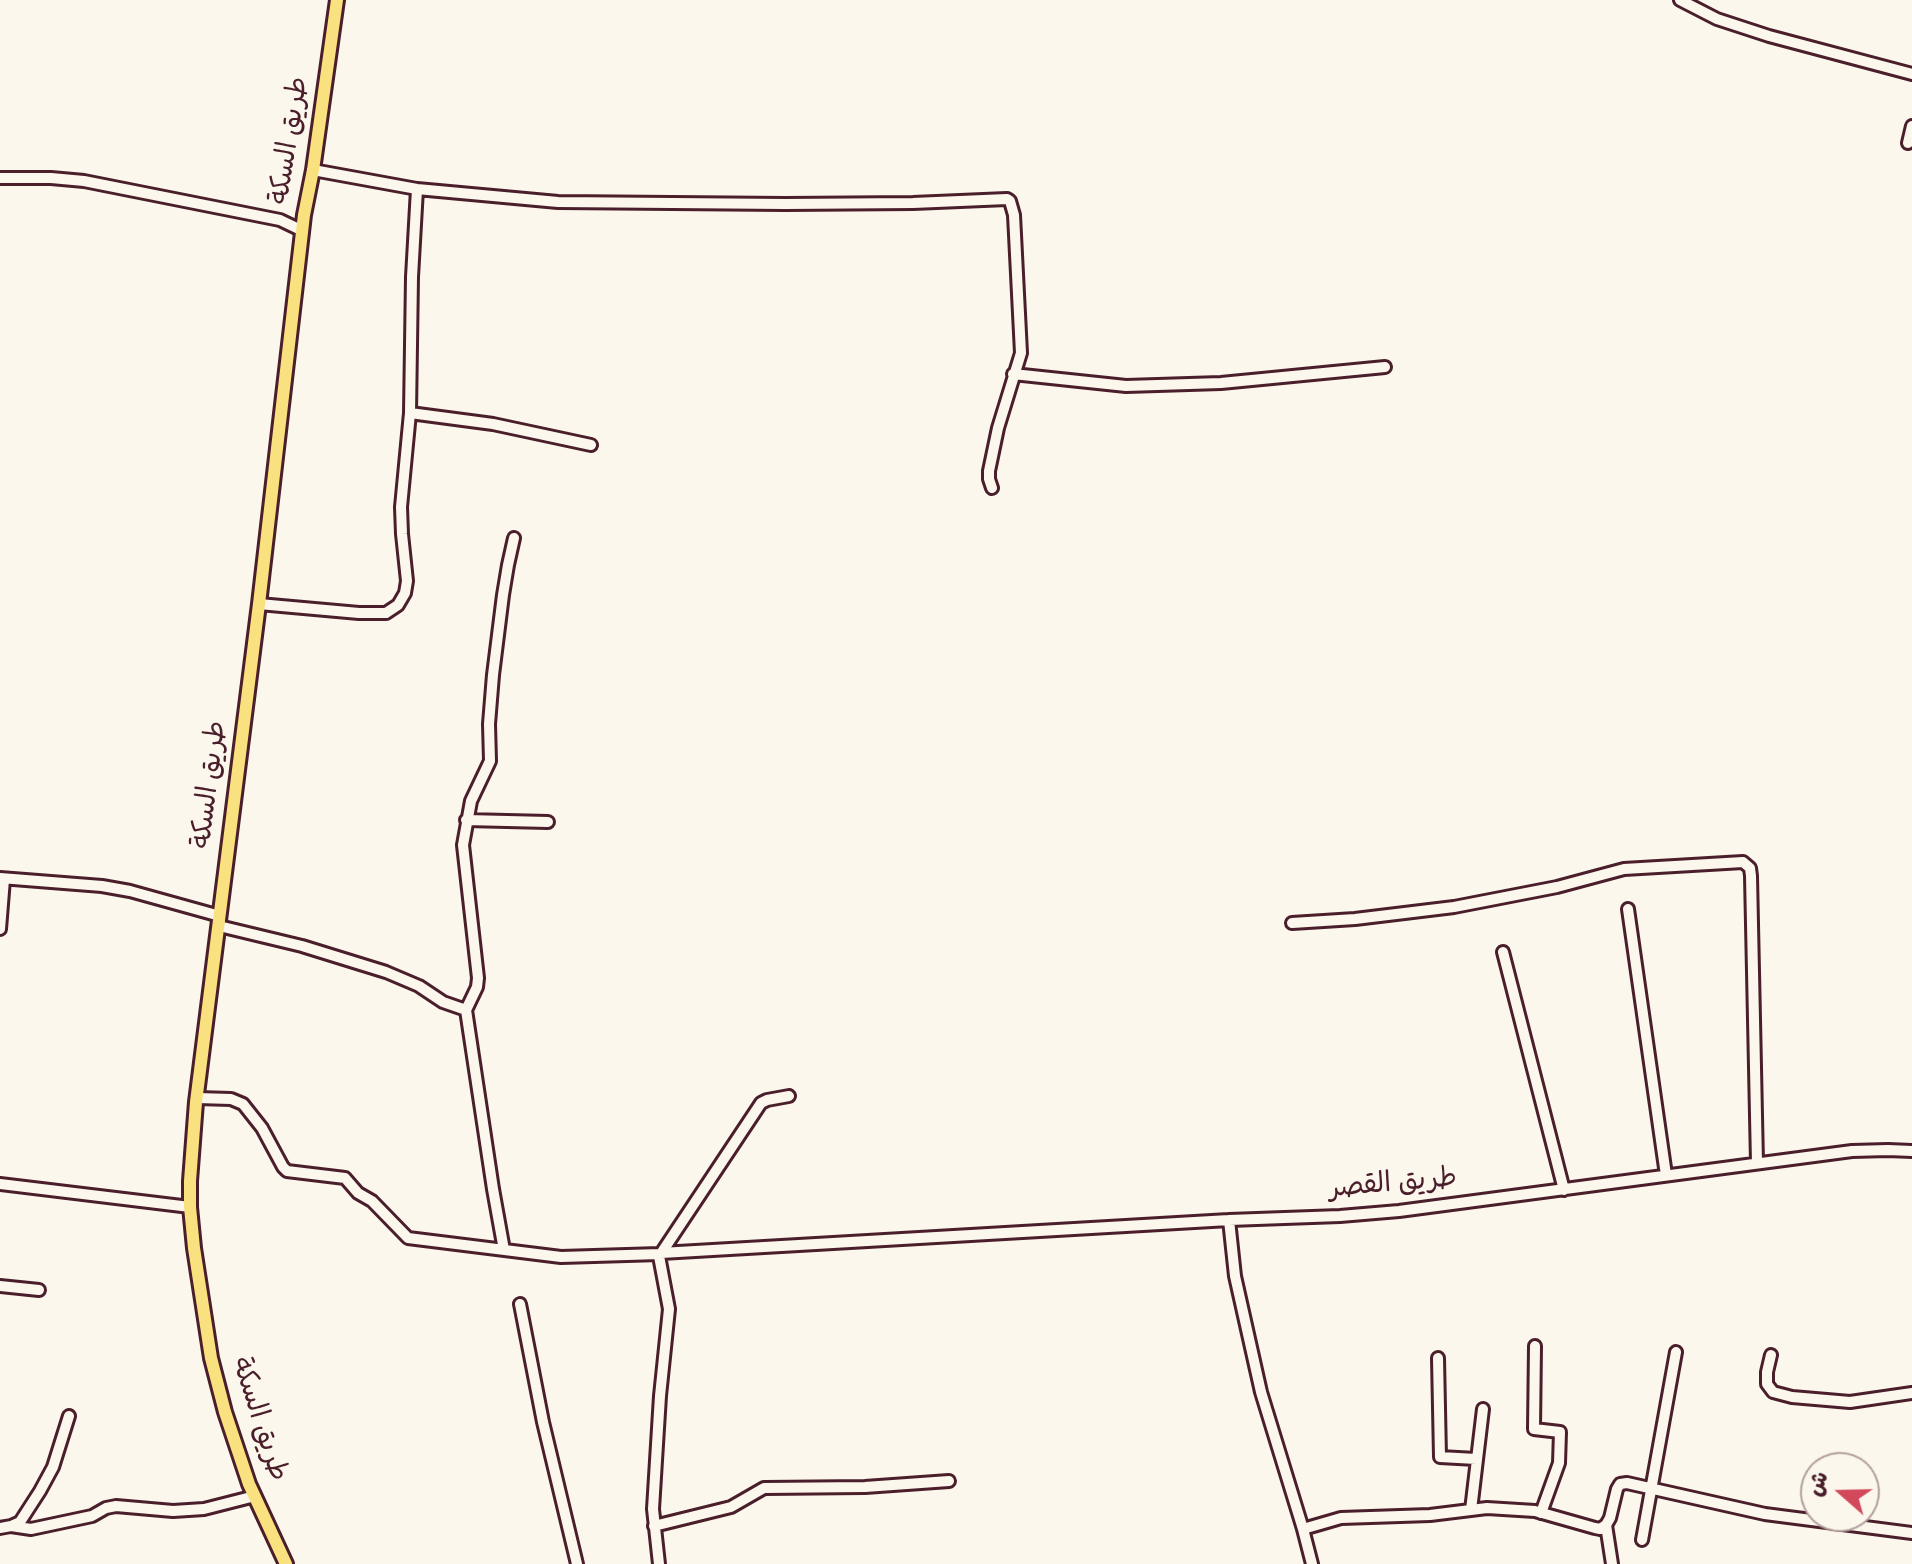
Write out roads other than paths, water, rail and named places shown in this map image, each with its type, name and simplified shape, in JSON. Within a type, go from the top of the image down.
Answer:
[{"type":"main road","name":"طريق السكة","points":[[286,1564],[255,1496],[225,1412],[211,1358],[190,1207],[197,1098],[304,215],[337,0]]},
{"type":"street","points":[[1680,0],[1717,19],[1769,36],[1912,74]]},
{"type":"street","points":[[1908,143],[1912,126]]},
{"type":"street","points":[[313,170],[417,189],[558,202],[913,203],[1007,199],[1014,215],[1021,353],[998,428],[989,471],[992,488]]},
{"type":"street","points":[[0,178],[84,181],[280,220],[303,231]]},
{"type":"street","points":[[259,604],[386,613],[398,605],[405,593],[407,581],[401,507],[410,413],[417,189]]},
{"type":"street","points":[[280,220],[304,215]]},
{"type":"street","points":[[1013,374],[1126,386],[1221,383],[1385,367]]},
{"type":"street","points":[[410,413],[493,424],[591,445]]},
{"type":"street","points":[[504,1250],[466,1010],[478,978],[463,857],[471,801],[490,761],[493,675],[514,538]]},
{"type":"street","points":[[466,820],[548,822]]},
{"type":"street","points":[[1292,923],[1454,907],[1557,887],[1624,869],[1743,862],[1750,868],[1751,876],[1757,1163]]},
{"type":"street","points":[[0,929],[2,878],[102,886],[130,891],[386,972],[419,986],[443,1002],[466,1010]]},
{"type":"street","points":[[1628,909],[1666,1175]]},
{"type":"street","points":[[1503,952],[1564,1190]]},
{"type":"street","points":[[659,1564],[654,1526],[660,1396],[669,1309],[661,1253],[761,1103],[789,1096]]},
{"type":"street","name":"طريق القصر","points":[[197,1098],[231,1099],[243,1104],[262,1128],[287,1171],[345,1178],[408,1238],[561,1257],[1340,1216],[1399,1211],[1852,1151],[1912,1151]]},
{"type":"street","points":[[0,1184],[190,1207]]},
{"type":"street","points":[[1229,1220],[1235,1276],[1261,1392],[1312,1564]]},
{"type":"street","points":[[0,1286],[39,1290]]},
{"type":"street","points":[[520,1304],[543,1422],[577,1564]]},
{"type":"street","points":[[1535,1346],[1534,1429],[1560,1432],[1559,1463],[1541,1513]]},
{"type":"street","points":[[1642,1540],[1676,1352]]},
{"type":"street","points":[[1771,1355],[1767,1384],[1773,1392],[1792,1397],[1850,1402],[1912,1393]]},
{"type":"street","points":[[1438,1358],[1440,1457],[1476,1459]]},
{"type":"street","points":[[1471,1510],[1483,1409]]},
{"type":"street","points":[[6,1527],[20,1522],[53,1467],[69,1416]]},
{"type":"street","points":[[654,1526],[731,1507],[764,1488],[865,1487],[949,1481]]},
{"type":"street","points":[[1303,1529],[1341,1518],[1507,1508],[1541,1513],[1600,1529],[1610,1518],[1617,1489],[1620,1484],[1627,1483],[1765,1514],[1912,1533]]},
{"type":"street","points":[[6,1527],[31,1529],[92,1516],[116,1506],[173,1511],[204,1509],[255,1496]]},
{"type":"street","points":[[1606,1525],[1612,1564]]}]
